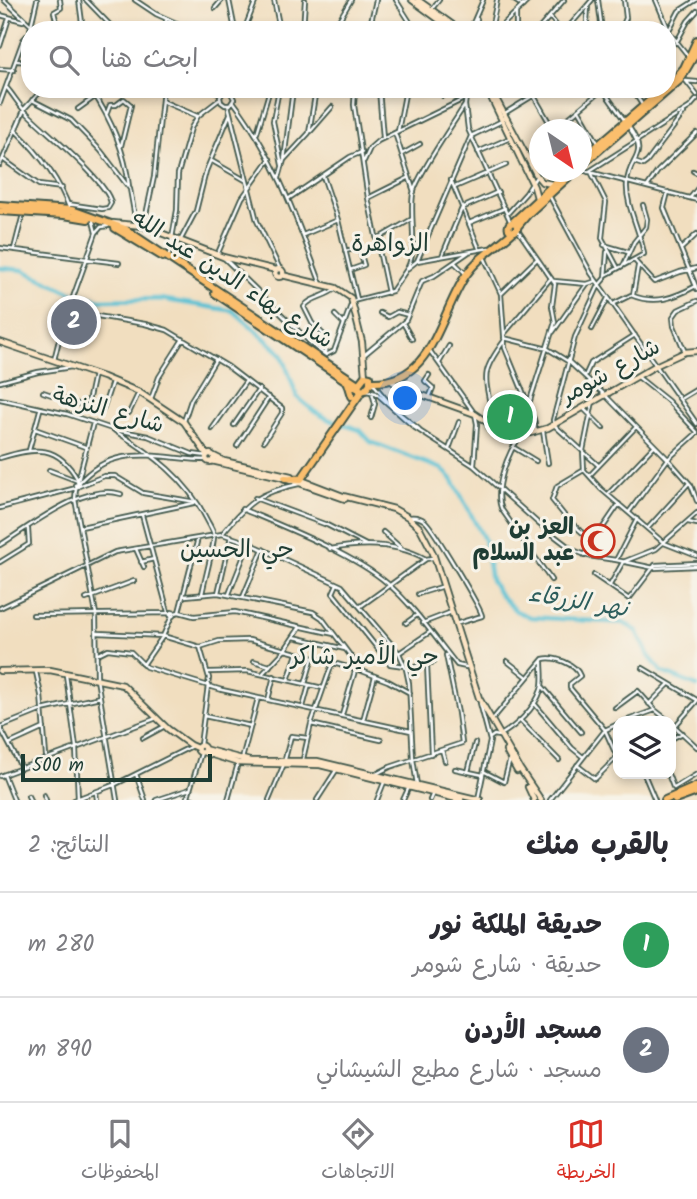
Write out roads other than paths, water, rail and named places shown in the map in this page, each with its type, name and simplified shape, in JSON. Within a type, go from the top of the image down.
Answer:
[{"type":"main road","points":[[412,0],[441,21]]},
{"type":"main road","points":[[418,0],[447,21]]},
{"type":"main road","points":[[676,78],[697,40]]},
{"type":"main road","points":[[676,86],[683,81],[697,51]]},
{"type":"main road","points":[[493,98],[529,163]]},
{"type":"main road","points":[[495,98],[537,198]]},
{"type":"main road","points":[[627,124],[653,98]]},
{"type":"main road","points":[[592,152],[661,98]]},
{"type":"main road","points":[[592,155],[600,146]]},
{"type":"main road","points":[[542,182],[552,184]]},
{"type":"main road","points":[[513,227],[562,182]]},
{"type":"main road","points":[[345,410],[352,396],[369,381],[388,380],[406,372],[425,358],[466,274],[481,252],[504,239],[552,184]]},
{"type":"main road","name":"شارع بهاء الدين عبد الله","points":[[0,206],[111,224],[314,350],[360,388]]},
{"type":"main road","name":"شارع بهاء الدين عبد الله","points":[[43,211],[69,207],[131,232],[348,383],[360,388]]},
{"type":"main road","points":[[111,224],[136,223],[220,256],[344,292],[354,301],[369,381]]},
{"type":"main road","points":[[0,342],[139,392],[184,422],[210,457],[297,480]]},
{"type":"main road","name":"شارع شومر","points":[[388,380],[475,414],[501,432],[534,433],[554,425],[655,366],[685,352],[697,351]]},
{"type":"main road","points":[[348,383],[352,396]]},
{"type":"main road","points":[[297,480],[360,388]]},
{"type":"main road","points":[[210,457],[297,480],[405,517],[420,533],[480,703],[541,800]]},
{"type":"main road","points":[[332,494],[394,509],[420,528],[429,544],[476,688],[510,759],[534,800]]},
{"type":"main road","points":[[0,671],[36,669],[97,679],[128,688],[165,726],[200,749],[240,761],[285,761],[353,770],[449,799],[461,800]]},
{"type":"main road","points":[[285,761],[303,759],[479,800]]},
{"type":"main road","points":[[664,800],[697,786]]},
{"type":"main road","points":[[675,794],[697,792]]},
{"type":"street","points":[[5,0],[26,21]]},
{"type":"street","points":[[33,21],[37,0]]},
{"type":"street","points":[[56,21],[54,13],[61,8],[60,0]]},
{"type":"street","points":[[79,0],[82,21]]},
{"type":"street","points":[[86,0],[107,21]]},
{"type":"street","points":[[135,0],[171,21]]},
{"type":"street","points":[[215,8],[222,0]]},
{"type":"street","points":[[229,0],[234,21]]},
{"type":"street","points":[[232,8],[236,0]]},
{"type":"street","points":[[248,21],[256,0]]},
{"type":"street","points":[[274,0],[278,21]]},
{"type":"street","points":[[304,21],[305,0]]},
{"type":"street","points":[[338,21],[351,0]]},
{"type":"street","points":[[371,21],[376,0]]},
{"type":"street","points":[[397,0],[410,21]]},
{"type":"street","points":[[431,10],[439,0]]},
{"type":"street","points":[[476,21],[483,0]]},
{"type":"street","points":[[493,21],[497,0]]},
{"type":"street","points":[[514,0],[523,6]]},
{"type":"street","points":[[507,21],[529,0]]},
{"type":"street","points":[[546,21],[564,0]]},
{"type":"street","points":[[574,21],[592,0]]},
{"type":"street","points":[[598,0],[601,21]]},
{"type":"street","points":[[624,0],[625,21]]},
{"type":"street","points":[[656,0],[664,21]]},
{"type":"street","points":[[674,21],[679,10],[696,0]]},
{"type":"street","points":[[587,21],[588,5]]},
{"type":"street","points":[[689,58],[676,43],[697,11]]},
{"type":"street","points":[[516,13],[516,21]]},
{"type":"street","points":[[0,15],[22,21]]},
{"type":"street","points":[[550,17],[553,21]]},
{"type":"street","points":[[0,46],[9,18]]},
{"type":"street","points":[[0,103],[21,47]]},
{"type":"street","points":[[17,61],[21,61]]},
{"type":"street","points":[[0,69],[14,70]]},
{"type":"street","points":[[683,81],[697,82]]},
{"type":"street","points":[[634,162],[645,164],[697,97],[683,81]]},
{"type":"street","points":[[7,88],[24,111],[86,170],[111,201],[110,206],[102,209],[69,207],[62,188],[35,151],[15,130]]},
{"type":"street","points":[[78,109],[93,98]]},
{"type":"street","points":[[97,98],[121,146],[136,223]]},
{"type":"street","points":[[143,226],[154,177],[162,98]]},
{"type":"street","points":[[169,257],[177,210],[178,174],[191,128],[198,116],[217,98]]},
{"type":"street","points":[[222,98],[222,104],[228,105],[234,98]]},
{"type":"street","points":[[257,133],[267,98]]},
{"type":"street","points":[[277,98],[273,121],[282,166]]},
{"type":"street","points":[[279,178],[292,98]]},
{"type":"street","points":[[309,133],[315,98]]},
{"type":"street","points":[[354,98],[368,198],[388,293]]},
{"type":"street","points":[[380,98],[383,138]]},
{"type":"street","points":[[405,98],[397,132],[414,192]]},
{"type":"street","points":[[417,261],[471,135],[531,98]]},
{"type":"street","points":[[535,98],[548,119]]},
{"type":"street","points":[[568,119],[593,98]]},
{"type":"street","points":[[598,465],[554,425],[553,416],[577,330],[598,283],[606,275],[644,254],[626,182],[640,148],[609,98]]},
{"type":"street","points":[[638,98],[643,106]]},
{"type":"street","points":[[106,114],[111,105],[124,99],[130,103],[131,109],[121,146]]},
{"type":"street","points":[[363,162],[370,148],[383,138],[466,99]]},
{"type":"street","points":[[466,99],[467,125],[513,227],[553,279],[552,306],[555,321],[527,410]]},
{"type":"street","points":[[0,165],[2,153],[32,100],[78,126],[130,189]]},
{"type":"street","points":[[162,101],[198,116]]},
{"type":"street","points":[[233,101],[257,133],[270,159],[321,285]]},
{"type":"street","points":[[228,105],[257,221],[279,271]]},
{"type":"street","points":[[270,159],[242,198],[220,256],[314,350],[325,354],[333,353],[349,306],[354,301],[388,293],[396,288],[407,269],[413,253],[414,192],[465,105]]},
{"type":"street","points":[[284,160],[332,107]]},
{"type":"street","points":[[579,110],[600,146]]},
{"type":"street","points":[[592,172],[686,110]]},
{"type":"street","points":[[180,241],[196,211],[206,171],[230,114]]},
{"type":"street","points":[[647,187],[656,173],[696,135]]},
{"type":"street","points":[[478,152],[510,138]]},
{"type":"street","points":[[402,154],[420,144]]},
{"type":"street","points":[[288,199],[362,152]]},
{"type":"street","points":[[2,159],[39,186],[62,188]]},
{"type":"street","points":[[212,161],[247,181]]},
{"type":"street","points":[[455,187],[506,165]]},
{"type":"street","points":[[592,174],[697,200]]},
{"type":"street","points":[[323,176],[338,220],[354,301]]},
{"type":"street","points":[[592,177],[606,202],[602,235],[604,245],[618,269]]},
{"type":"street","points":[[368,198],[408,178]]},
{"type":"street","points":[[451,180],[500,294],[504,338],[528,404]]},
{"type":"street","points":[[508,213],[533,184]]},
{"type":"street","points":[[690,198],[697,189]]},
{"type":"street","points":[[442,256],[463,207],[498,192]]},
{"type":"street","points":[[614,304],[633,295],[645,300],[668,299],[696,288],[664,208],[668,192]]},
{"type":"street","points":[[548,194],[598,283],[697,424]]},
{"type":"street","points":[[623,266],[647,223],[643,205]]},
{"type":"street","points":[[469,223],[505,208]]},
{"type":"street","points":[[14,249],[22,218]]},
{"type":"street","points":[[377,239],[412,219]]},
{"type":"street","points":[[302,236],[338,220]]},
{"type":"street","points":[[93,221],[96,233]]},
{"type":"street","points":[[52,359],[96,233],[111,224]]},
{"type":"street","points":[[682,248],[697,234]]},
{"type":"street","points":[[604,245],[629,252]]},
{"type":"street","points":[[0,248],[119,264]]},
{"type":"street","points":[[345,251],[359,248],[362,251],[364,265],[350,270]]},
{"type":"street","points":[[364,355],[403,323],[420,282],[468,252]]},
{"type":"street","points":[[407,269],[417,261],[481,252]]},
{"type":"street","points":[[606,275],[607,252]]},
{"type":"street","points":[[500,294],[537,259]]},
{"type":"street","points":[[634,260],[654,282],[697,268]]},
{"type":"street","points":[[455,262],[466,274]]},
{"type":"street","points":[[633,295],[638,266]]},
{"type":"street","points":[[553,279],[598,283]]},
{"type":"street","points":[[491,409],[485,371],[488,363],[504,338],[553,279]]},
{"type":"street","points":[[551,334],[587,284]]},
{"type":"street","points":[[325,354],[326,337],[312,323],[304,307],[336,288]]},
{"type":"street","points":[[592,329],[609,297]]},
{"type":"street","points":[[685,352],[673,317],[678,310],[697,301]]},
{"type":"street","points":[[68,310],[158,327],[216,359],[281,406],[283,411],[264,441]]},
{"type":"street","points":[[380,313],[388,317],[397,312],[408,316]]},
{"type":"street","points":[[335,316],[344,324]]},
{"type":"street","points":[[403,323],[412,339]]},
{"type":"street","points":[[635,335],[592,363],[587,378],[593,401],[583,452],[584,470],[664,543],[697,556]]},
{"type":"street","points":[[504,338],[548,349],[569,362],[668,459],[689,483],[697,501]]},
{"type":"street","points":[[150,399],[159,377],[183,339]]},
{"type":"street","points":[[439,363],[449,346]]},
{"type":"street","points":[[429,349],[475,414],[477,424],[474,466]]},
{"type":"street","points":[[425,358],[436,359]]},
{"type":"street","points":[[184,422],[191,400],[216,359]]},
{"type":"street","points":[[0,382],[72,367]]},
{"type":"street","points":[[87,407],[94,374]]},
{"type":"street","points":[[429,375],[425,381],[433,389],[429,398]]},
{"type":"street","points":[[629,512],[668,459],[697,433],[668,401],[637,376]]},
{"type":"street","points":[[212,429],[246,380]]},
{"type":"street","points":[[43,392],[87,407],[104,409],[112,381]]},
{"type":"street","points":[[360,388],[369,381]]},
{"type":"street","points":[[369,381],[375,404],[371,418]]},
{"type":"street","points":[[369,381],[395,410],[419,429]]},
{"type":"street","points":[[369,381],[401,418],[474,466],[539,524],[584,555],[654,566],[697,564]]},
{"type":"street","points":[[681,398],[697,389]]},
{"type":"street","points":[[234,425],[259,390]]},
{"type":"street","points":[[129,414],[139,392]]},
{"type":"street","points":[[237,446],[269,397]]},
{"type":"street","points":[[486,421],[497,400],[503,397],[527,410],[536,420],[534,433]]},
{"type":"street","name":"شارع النزهة","points":[[0,399],[148,436],[192,454],[210,457]]},
{"type":"street","points":[[29,450],[40,408]]},
{"type":"street","points":[[583,408],[603,428]]},
{"type":"street","points":[[449,449],[459,422]]},
{"type":"street","points":[[93,423],[75,499],[96,614],[97,679],[117,800]]},
{"type":"street","points":[[589,477],[636,427]]},
{"type":"street","points":[[35,429],[86,447]]},
{"type":"street","points":[[112,429],[151,454],[182,481],[197,502],[214,535],[202,594]]},
{"type":"street","points":[[543,431],[548,463]]},
{"type":"street","points":[[522,434],[513,447],[499,487],[498,498],[502,510],[551,580]]},
{"type":"street","points":[[608,494],[655,446]]},
{"type":"street","points":[[513,447],[536,461]]},
{"type":"street","points":[[0,458],[29,450],[63,458],[77,485]]},
{"type":"street","points":[[77,485],[100,463],[128,456],[151,454],[210,457]]},
{"type":"street","points":[[49,470],[77,485]]},
{"type":"street","points":[[584,470],[557,486],[552,500],[568,520],[593,542]]},
{"type":"street","points":[[0,508],[104,476],[115,476],[144,493],[197,502]]},
{"type":"street","points":[[222,534],[242,509],[255,498],[297,480]]},
{"type":"street","points":[[648,528],[689,483]]},
{"type":"street","points":[[0,545],[75,499],[106,491],[121,494]]},
{"type":"street","points":[[255,498],[327,526],[366,545]]},
{"type":"street","points":[[81,527],[197,502]]},
{"type":"street","points":[[584,555],[619,504]]},
{"type":"street","points":[[242,509],[329,549],[389,584],[458,667],[466,667]]},
{"type":"street","points":[[610,585],[623,562],[664,543],[697,513]]},
{"type":"street","points":[[142,515],[173,613]]},
{"type":"street","points":[[408,517],[421,518],[433,530],[469,594],[481,608],[482,616],[455,624]]},
{"type":"street","points":[[616,561],[637,519]]},
{"type":"street","points":[[688,522],[697,524]]},
{"type":"street","points":[[0,562],[29,544],[28,528]]},
{"type":"street","points":[[383,532],[402,548]]},
{"type":"street","points":[[0,608],[115,552],[222,534],[249,543],[337,584],[361,606],[400,653],[406,667],[410,693],[413,759],[418,785]]},
{"type":"street","points":[[218,593],[230,536]]},
{"type":"street","points":[[143,665],[185,596],[198,538]]},
{"type":"street","points":[[229,594],[249,543]]},
{"type":"street","points":[[329,549],[366,545],[402,548],[429,559]]},
{"type":"street","points":[[136,549],[144,567]]},
{"type":"street","points":[[243,597],[263,550]]},
{"type":"street","points":[[141,562],[154,559]]},
{"type":"street","points":[[361,606],[389,584],[429,559]]},
{"type":"street","points":[[594,575],[624,597],[631,598],[654,566]]},
{"type":"street","points":[[86,599],[134,580]]},
{"type":"street","points":[[337,584],[333,590],[334,595],[390,664],[406,667],[434,662]]},
{"type":"street","points":[[418,594],[441,587]]},
{"type":"street","points":[[185,596],[229,594],[313,612],[362,671]]},
{"type":"street","points":[[33,615],[173,613],[194,616],[235,612],[334,634]]},
{"type":"street","points":[[424,623],[449,613]]},
{"type":"street","points":[[406,623],[417,615]]},
{"type":"street","points":[[263,674],[284,651],[300,627]]},
{"type":"street","points":[[400,653],[430,632]]},
{"type":"street","points":[[98,633],[163,636],[200,647],[219,641],[249,640],[362,671],[410,693]]},
{"type":"street","points":[[294,637],[346,649]]},
{"type":"street","points":[[195,800],[187,799],[200,749],[209,687],[209,672],[200,647]]},
{"type":"street","points":[[98,654],[108,649],[131,652],[143,665],[209,687],[411,731]]},
{"type":"street","points":[[376,774],[461,744],[446,652]]},
{"type":"street","points":[[288,680],[297,654]]},
{"type":"street","points":[[492,720],[542,662],[550,658],[570,665],[579,671],[580,676],[569,687],[605,730],[615,750],[615,760],[595,779],[577,765]]},
{"type":"street","points":[[303,707],[312,659]]},
{"type":"street","points":[[254,661],[270,666]]},
{"type":"street","points":[[508,661],[527,677]]},
{"type":"street","points":[[490,738],[494,735],[500,736],[520,720],[534,702],[542,686],[542,662]]},
{"type":"street","points":[[303,759],[332,664]]},
{"type":"street","points":[[427,664],[431,754]]},
{"type":"street","points":[[643,668],[697,700],[676,725]]},
{"type":"street","points":[[36,669],[46,757]]},
{"type":"street","points":[[342,715],[356,670]]},
{"type":"street","points":[[209,672],[247,671],[323,688]]},
{"type":"street","points":[[66,673],[76,747],[77,800],[200,749]]},
{"type":"street","points":[[268,700],[274,676]]},
{"type":"street","points":[[362,720],[375,676]]},
{"type":"street","points":[[649,704],[669,684]]},
{"type":"street","points":[[542,686],[581,732]]},
{"type":"street","points":[[615,708],[638,691],[662,716]]},
{"type":"street","points":[[21,767],[0,726],[42,709],[100,697]]},
{"type":"street","points":[[228,800],[258,698]]},
{"type":"street","points":[[534,702],[572,748],[583,757]]},
{"type":"street","points":[[479,800],[490,738],[480,703]]},
{"type":"street","points":[[639,716],[655,710]]},
{"type":"street","points":[[204,716],[251,726]]},
{"type":"street","points":[[15,800],[2,775],[157,718]]},
{"type":"street","points":[[520,720],[559,760]]},
{"type":"street","points":[[312,724],[382,740]]},
{"type":"street","points":[[143,738],[165,726]]},
{"type":"street","points":[[550,800],[605,730],[613,726]]},
{"type":"street","points":[[676,727],[697,747]]},
{"type":"street","points":[[9,744],[44,728]]},
{"type":"street","points":[[676,736],[682,733]]},
{"type":"street","points":[[269,800],[292,736],[308,738]]},
{"type":"street","points":[[468,772],[475,743]]},
{"type":"street","points":[[442,750],[445,761]]},
{"type":"street","points":[[455,769],[483,773],[503,782],[510,759]]},
{"type":"street","points":[[317,800],[337,769]]},
{"type":"street","points":[[136,774],[145,800]]},
{"type":"street","points":[[675,794],[697,775]]},
{"type":"street","points":[[647,779],[655,800]]},
{"type":"street","points":[[377,800],[385,780]]},
{"type":"street","points":[[403,800],[410,787]]},
{"type":"street","points":[[156,800],[190,789]]},
{"type":"street","points":[[96,792],[97,800]]},
{"type":"street","points":[[430,800],[433,793]]},
{"type":"street","points":[[44,795],[46,800]]},
{"type":"waterway","name":"نهر الزرقاء","points":[[0,268],[23,270],[72,293],[100,300],[160,299],[234,311],[282,354],[297,397],[315,412],[360,430],[371,442],[442,469],[452,479],[484,539],[491,580],[500,595],[516,611],[530,617],[624,623],[637,631],[649,656],[662,672],[697,686]]},
{"type":"place","name":"مسجد الأردن","points":[[74,322]]},
{"type":"place","name":"حديقة الملكة نور","points":[[510,417]]},
{"type":"place","name":"العز بن عبد السلام","points":[[598,541]]},
{"type":"district","name":"الزواهرة","points":[[390,244]]},
{"type":"district","name":"حي الحسين","points":[[237,550]]},
{"type":"district","name":"حي الأمير شاكر","points":[[365,657]]}]
